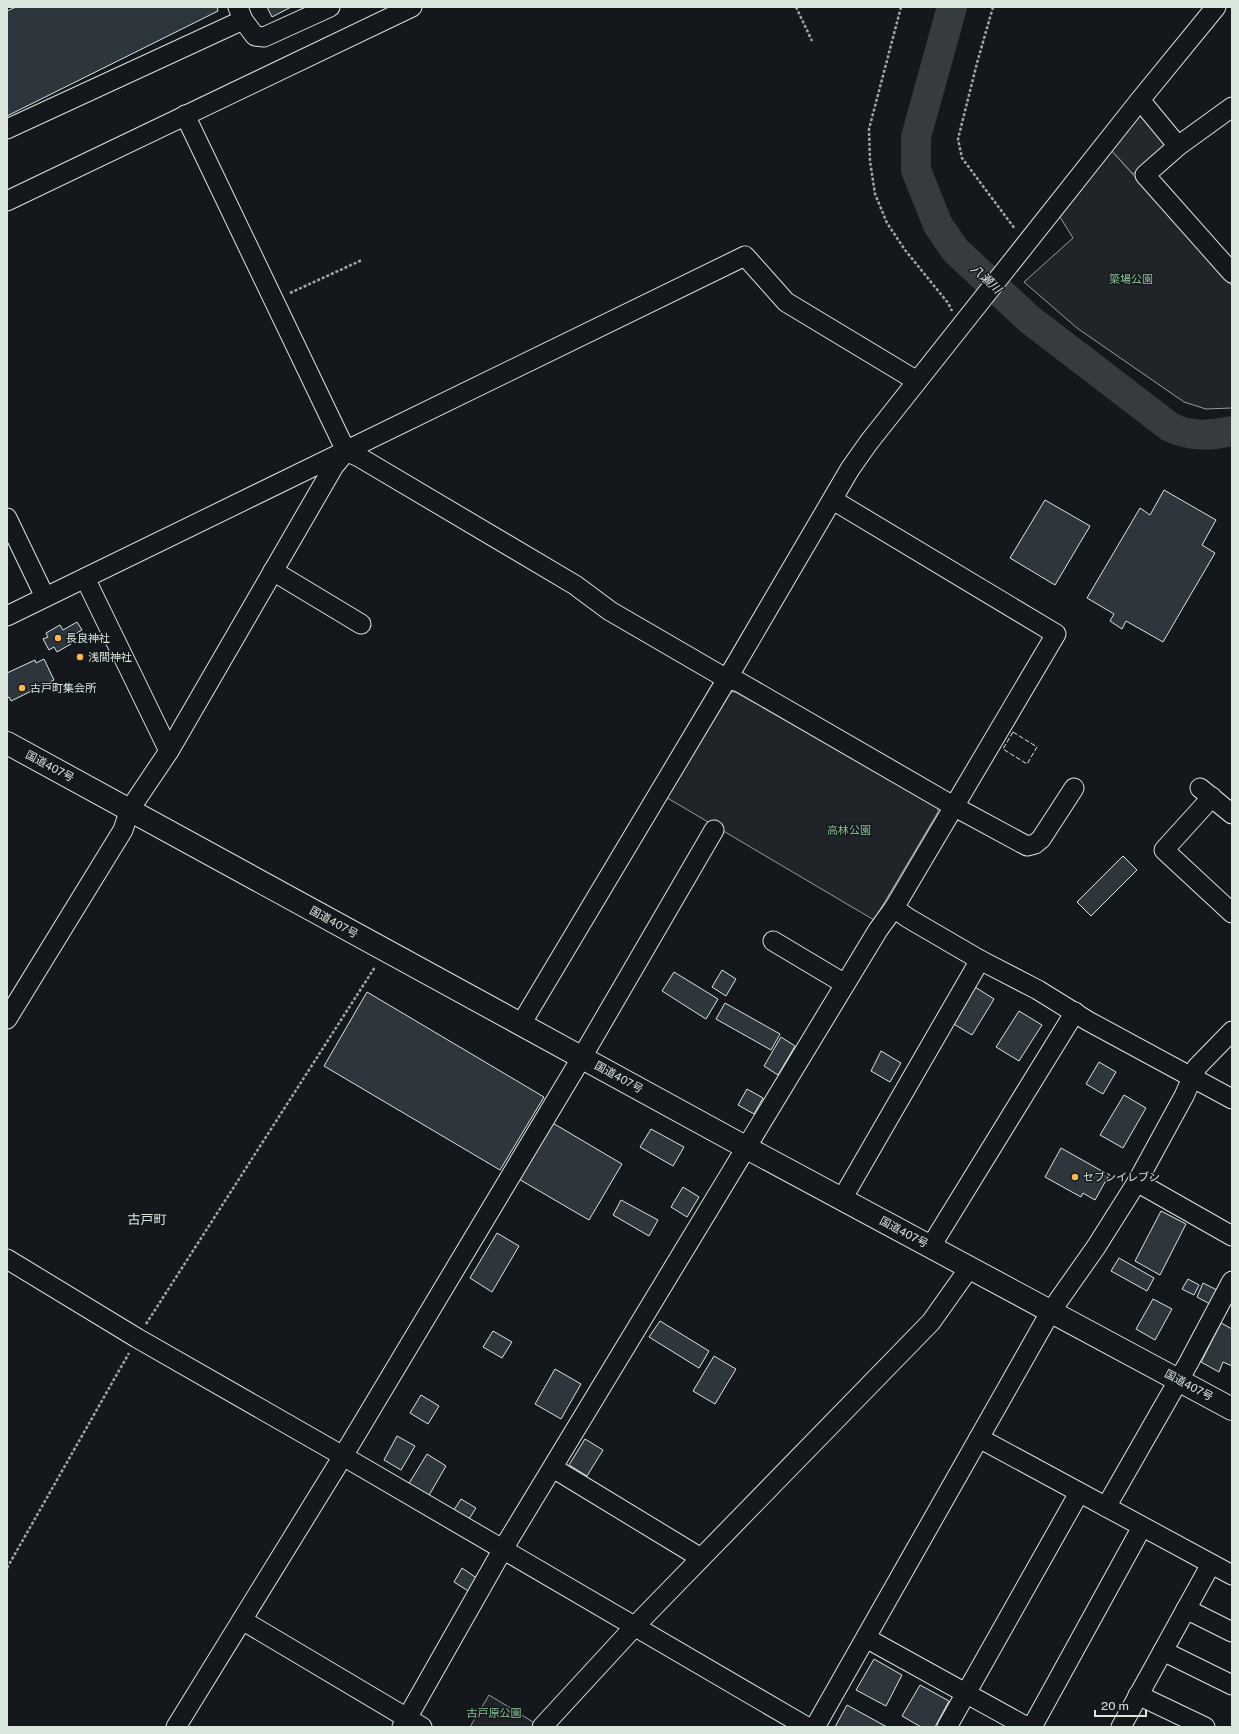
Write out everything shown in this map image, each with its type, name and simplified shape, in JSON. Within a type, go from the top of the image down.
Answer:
[{"type":"highway","name":"国道407号","points":[[7,743],[747,1148],[1232,1409]]},
{"type":"street","points":[[7,129],[241,13],[256,36],[264,37],[330,7]]},
{"type":"street","points":[[7,201],[186,115],[389,12],[412,7]]},
{"type":"street","points":[[521,1024],[727,679],[850,469],[869,442],[978,303],[1216,7]]},
{"type":"street","points":[[1140,100],[1178,146]]},
{"type":"street","points":[[1232,107],[1178,146],[1145,175],[1232,273]]},
{"type":"street","points":[[186,115],[346,452],[359,457],[575,585],[610,611],[727,679],[739,682],[954,807],[1027,846],[1035,844],[1041,839],[1074,788]]},
{"type":"street","points":[[7,616],[346,452],[745,256],[786,302],[917,381]]},
{"type":"street","points":[[7,1019],[123,830],[130,809],[169,751],[334,466],[346,452]]},
{"type":"street","points":[[242,1620],[410,1724],[503,1549],[845,984],[878,930],[894,908],[1056,634],[833,500]]},
{"type":"street","points":[[7,518],[45,597]]},
{"type":"street","points":[[273,571],[361,624]]},
{"type":"street","points":[[85,578],[169,751]]},
{"type":"street","points":[[1232,814],[1206,793],[1164,850],[1232,913]]},
{"type":"street","points":[[176,1727],[344,1456],[582,1057],[714,830]]},
{"type":"street","points":[[894,908],[908,918],[980,960],[1038,990],[1088,1021],[1232,1099]]},
{"type":"street","points":[[773,941],[845,984]]},
{"type":"street","points":[[842,1199],[980,960]]},
{"type":"street","points":[[931,1246],[1075,1012]]},
{"type":"street","points":[[815,1727],[1051,1311],[1096,1247],[1137,1182],[1184,1096],[1197,1067],[1232,1031]]},
{"type":"street","points":[[1137,1182],[1232,1236]]},
{"type":"street","points":[[7,1259],[137,1338],[344,1456],[807,1727]]},
{"type":"street","points":[[542,1727],[635,1626],[931,1322],[970,1267]]},
{"type":"street","points":[[1106,1507],[1179,1380],[1232,1281]]},
{"type":"street","points":[[979,1438],[1232,1575]]},
{"type":"street","points":[[553,1468],[701,1558]]},
{"type":"street","points":[[947,1727],[1079,1492]]},
{"type":"street","points":[[1032,1727],[1142,1527]]},
{"type":"street","points":[[1121,1727],[1211,1564]]},
{"type":"street","points":[[1186,1609],[1232,1632]]},
{"type":"street","points":[[866,1638],[1027,1727]]},
{"type":"street","points":[[1163,1651],[1232,1685]]},
{"type":"street","points":[[1138,1695],[1205,1727]]},
{"type":"path","points":[[796,7],[812,41]]},
{"type":"path","points":[[901,7],[869,129],[870,161],[875,194],[887,223],[905,250],[948,304],[953,314]]},
{"type":"path","points":[[993,7],[976,64],[958,140],[962,158],[1013,227],[1019,232]]},
{"type":"path","points":[[274,300],[362,260]]},
{"type":"path","points":[[7,1568],[137,1338],[375,968],[383,949]]},
{"type":"green space","name":"簗場公園","points":[[1112,151],[1232,286],[1232,408],[1206,409],[1184,402],[1077,328],[1024,282],[1073,238],[1060,217]]},
{"type":"green space","name":"高林公園","points":[[728,692],[735,692],[938,805],[938,812],[874,920],[664,796]]},
{"type":"green space","name":"古戸原公園","points":[[489,1695],[538,1725],[536,1727],[470,1727]]},
{"type":"shaded area","points":[[1141,114],[1166,144],[1133,174],[1112,151]]},
{"type":"building","points":[[16,7],[217,7],[218,11],[7,116],[7,11]]},
{"type":"building","points":[[267,7],[291,7],[272,17]]},
{"type":"building","points":[[1164,490],[1216,520],[1202,545],[1215,553],[1163,642],[1126,621],[1122,629],[1110,621],[1114,614],[1087,598],[1140,508],[1150,515]]},
{"type":"building","points":[[1045,500],[1090,526],[1055,585],[1010,558]]},
{"type":"building","name":"長良神社","points":[[77,622],[82,630],[68,638],[71,644],[57,652],[54,647],[49,650],[43,639],[48,637],[46,633],[60,625],[63,630]]},
{"type":"building","name":"古戸町集会所","points":[[44,659],[54,680],[11,701],[9,697],[7,698],[7,673],[35,660],[36,663]]},
{"type":"building","points":[[1123,856],[1137,870],[1091,916],[1077,902]]},
{"type":"building","points":[[722,970],[736,979],[726,996],[712,987]]},
{"type":"building","points":[[674,972],[718,999],[706,1019],[662,991]]},
{"type":"building","points":[[975,987],[994,999],[972,1035],[952,1023]]},
{"type":"building","points":[[367,992],[544,1097],[500,1170],[324,1066]]},
{"type":"building","points":[[725,1003],[780,1034],[771,1050],[716,1019]]},
{"type":"building","points":[[1019,1011],[1042,1025],[1019,1061],[996,1047]]},
{"type":"building","points":[[781,1037],[795,1046],[778,1075],[764,1066]]},
{"type":"building","points":[[881,1051],[901,1063],[890,1082],[871,1071]]},
{"type":"building","points":[[1099,1062],[1116,1072],[1103,1094],[1086,1084]]},
{"type":"building","points":[[747,1089],[763,1098],[754,1114],[738,1105]]},
{"type":"building","points":[[1124,1095],[1146,1108],[1123,1148],[1100,1135]]},
{"type":"building","points":[[551,1122],[622,1164],[589,1220],[517,1178]]},
{"type":"building","points":[[651,1129],[684,1147],[673,1166],[640,1147]]},
{"type":"building","points":[[1061,1148],[1109,1175],[1095,1200],[1083,1193],[1081,1197],[1045,1177]]},
{"type":"building","points":[[683,1187],[699,1197],[687,1217],[671,1207]]},
{"type":"building","points":[[621,1200],[658,1220],[649,1236],[613,1215]]},
{"type":"building","points":[[1161,1211],[1186,1224],[1160,1275],[1135,1261]]},
{"type":"building","points":[[497,1233],[519,1246],[492,1292],[470,1278]]},
{"type":"building","points":[[1119,1258],[1154,1278],[1147,1291],[1111,1271]]},
{"type":"building","points":[[1188,1279],[1199,1285],[1194,1295],[1182,1289]]},
{"type":"building","points":[[1203,1283],[1217,1290],[1210,1304],[1197,1297]]},
{"type":"building","points":[[1153,1299],[1172,1309],[1155,1340],[1136,1329]]},
{"type":"building","points":[[660,1321],[709,1351],[699,1368],[649,1337]]},
{"type":"building","points":[[1221,1323],[1232,1329],[1232,1366],[1223,1362],[1219,1372],[1201,1362]]},
{"type":"building","points":[[493,1331],[512,1342],[502,1358],[483,1347]]},
{"type":"building","points":[[714,1356],[736,1369],[715,1404],[693,1391]]},
{"type":"building","points":[[555,1369],[581,1384],[561,1419],[535,1404]]},
{"type":"building","points":[[421,1395],[439,1406],[428,1424],[410,1413]]},
{"type":"building","points":[[397,1436],[415,1446],[401,1470],[384,1460]]},
{"type":"building","points":[[585,1439],[603,1450],[587,1476],[569,1465]]},
{"type":"building","points":[[427,1454],[446,1466],[428,1497],[408,1485]]},
{"type":"building","points":[[461,1499],[476,1508],[467,1522],[452,1513]]},
{"type":"building","points":[[462,1568],[481,1581],[473,1594],[454,1582]]},
{"type":"building","points":[[874,1659],[902,1675],[886,1706],[856,1690]]},
{"type":"building","points":[[920,1685],[949,1701],[935,1727],[921,1727],[902,1716]]},
{"type":"building","points":[[847,1705],[887,1727],[835,1727]]},
{"type":"waterway","name":"八瀬川","points":[[952,7],[916,137],[916,170],[938,225],[955,250],[1029,319],[1170,427],[1185,433],[1201,435],[1232,431]]},
{"type":"fence","points":[[1013,732],[1037,747],[1027,764],[1003,749],[1013,732]]},
{"type":"place","name":"長良神社","points":[[58,638]]},
{"type":"place","name":"浅間神社","points":[[80,657]]},
{"type":"place","name":"古戸町集会所","points":[[22,688]]},
{"type":"place","name":"セブンイレブン","points":[[1075,1177]]},
{"type":"district","name":"古戸町","points":[[147,1219]]}]
